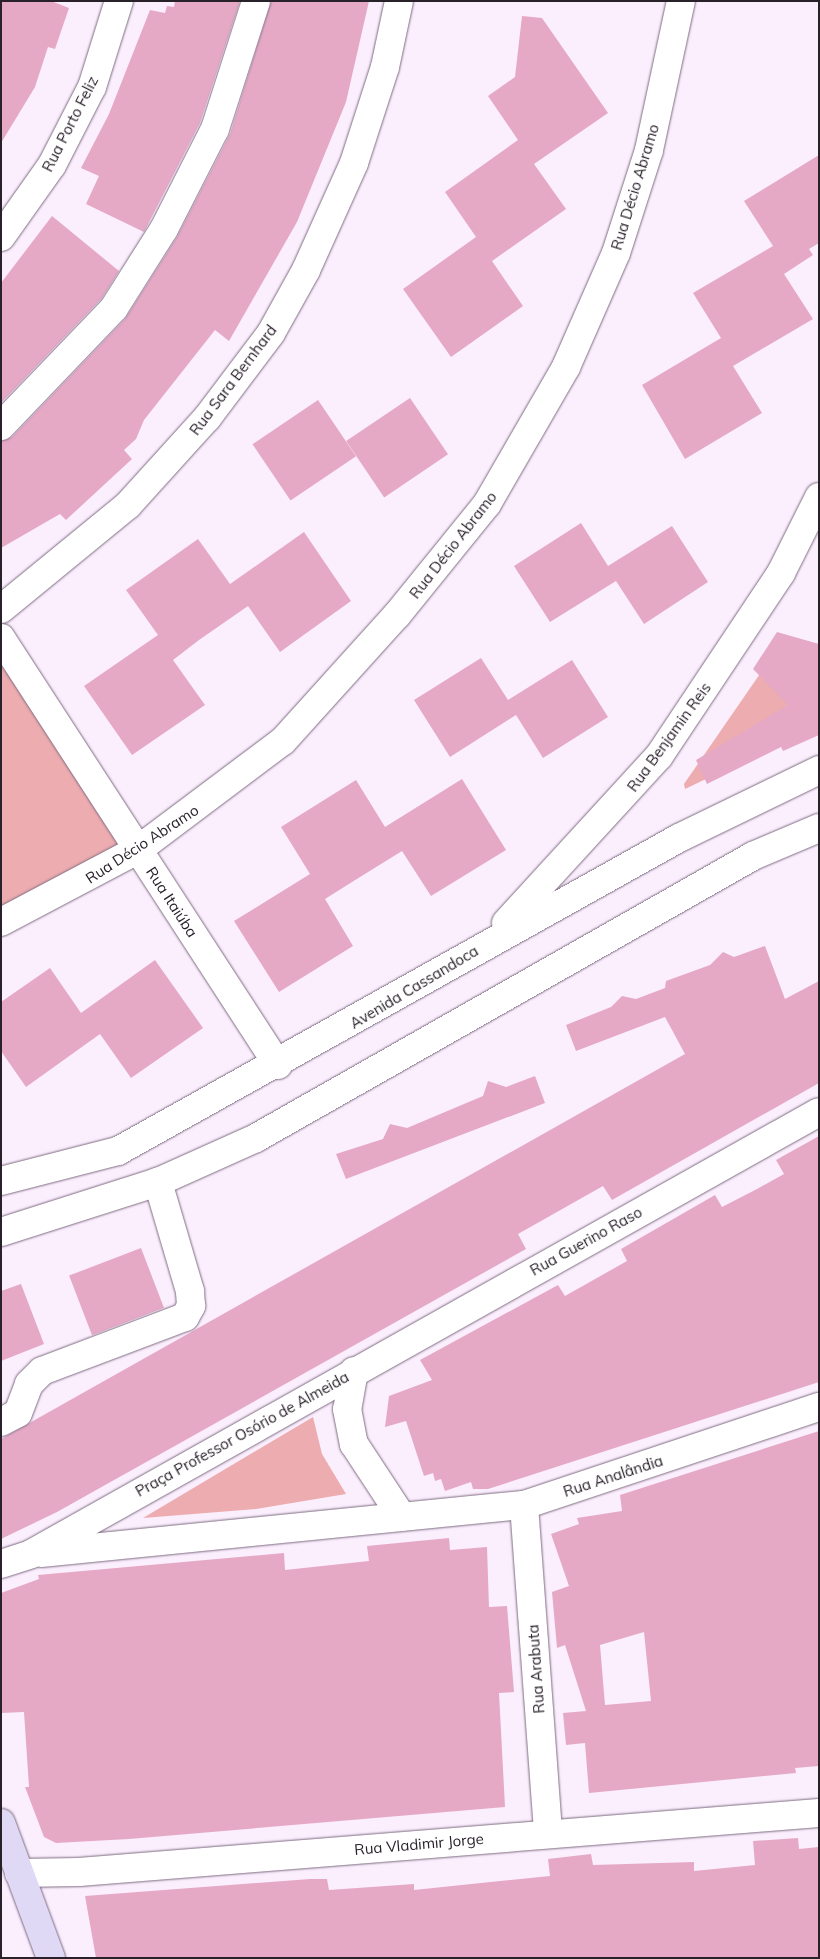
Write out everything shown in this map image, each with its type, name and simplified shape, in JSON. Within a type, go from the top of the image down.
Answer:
[{"type":"main road","points":[[1,1823],[51,1958]]},
{"type":"street","name":"Rua Porto Feliz","points":[[1,237],[52,165],[92,87],[119,1]]},
{"type":"street","points":[[1,426],[114,308],[169,222],[215,129],[256,1]]},
{"type":"street","name":"Rua Sara Bernhard","points":[[1,609],[128,506],[207,418],[271,333],[306,270],[354,163],[386,67],[399,1]]},
{"type":"street","name":"Rua Décio Abramo","points":[[1,922],[139,849],[283,741],[397,615],[508,472],[566,367],[616,253],[649,150],[681,1]]},
{"type":"street","name":"Rua Benjamin Reis","points":[[481,947],[547,883],[659,756],[781,573],[819,497]]},
{"type":"street","name":"Rua Itaiúba","points":[[1,638],[278,1065]]},
{"type":"street","name":"Avenida Cassandoca","points":[[1,1181],[118,1151],[278,1065],[481,947],[679,838],[819,770]]},
{"type":"street","points":[[1,1232],[158,1182],[256,1138],[753,856],[819,828]]},
{"type":"street","name":"Rua Guerino Raso","points":[[354,1371],[819,1112]]},
{"type":"street","points":[[1,1422],[18,1413],[29,1384],[42,1371],[184,1316],[191,1306],[190,1291],[158,1182]]},
{"type":"street","name":"Praça Professor Osório de Almeida","points":[[31,1554],[402,1517],[354,1444],[347,1409],[354,1371]]},
{"type":"street","name":"Praça Professor Osório de Almeida","points":[[1,1564],[31,1554],[354,1371]]},
{"type":"street","name":"Rua Analândia","points":[[402,1517],[524,1505],[819,1407]]},
{"type":"street","name":"Rua Arabuta","points":[[524,1505],[548,1834]]},
{"type":"street","name":"Rua Vladimir Jorge","points":[[19,1873],[78,1872],[819,1813]]},
{"type":"shaded area","points":[[1,639],[132,853],[1,912]]},
{"type":"shaded area","points":[[782,642],[819,725],[685,789],[684,784]]},
{"type":"shaded area","points":[[313,1417],[322,1454],[346,1494],[256,1509],[143,1518]]},
{"type":"building","points":[[1,1],[51,1],[69,8],[55,49],[48,47],[35,87],[1,143]]},
{"type":"building","points":[[175,1],[240,1],[200,123],[144,232],[86,204],[99,176],[81,168],[109,114],[150,10],[165,13],[167,6],[174,7]]},
{"type":"building","points":[[271,1],[369,1],[346,102],[297,222],[229,341],[215,330],[144,420],[136,439],[124,450],[132,459],[66,520],[60,514],[1,548],[1,441],[12,437],[125,319],[177,237],[230,134]]},
{"type":"building","points":[[522,16],[542,18],[608,113],[534,164],[566,209],[492,261],[523,306],[451,357],[403,289],[476,237],[445,192],[518,140],[488,96],[515,77]]},
{"type":"building","points":[[819,155],[819,243],[809,249],[813,255],[784,274],[813,319],[733,366],[762,413],[685,459],[642,385],[721,338],[693,293],[773,246],[744,201]]},
{"type":"building","points":[[52,216],[119,271],[102,298],[1,403],[1,283]]},
{"type":"building","points":[[410,398],[448,454],[384,497],[346,441]]},
{"type":"building","points":[[318,400],[356,456],[291,501],[253,444]]},
{"type":"building","points":[[581,523],[608,566],[672,526],[708,582],[644,624],[616,581],[550,622],[514,566]]},
{"type":"building","points":[[304,532],[351,601],[280,652],[248,606],[199,640],[173,660],[205,705],[132,755],[84,686],[158,635],[126,590],[198,539],[230,584]]},
{"type":"building","points":[[777,632],[819,644],[819,735],[783,751],[781,747],[707,784],[696,760],[788,705],[753,669]]},
{"type":"building","points":[[481,658],[508,700],[572,660],[608,717],[543,758],[516,715],[450,757],[414,700]]},
{"type":"building","points":[[462,779],[506,850],[431,896],[402,851],[352,882],[325,899],[353,946],[279,992],[234,921],[310,874],[281,827],[356,780],[385,827]]},
{"type":"building","points":[[765,946],[785,999],[819,981],[819,1083],[612,1200],[603,1186],[518,1234],[526,1249],[57,1512],[1,1539],[1,1439],[685,1054],[665,1017],[576,1051],[566,1025],[611,1007],[622,996],[636,999],[665,988],[666,981],[710,965],[723,952],[734,957]]},
{"type":"building","points":[[155,960],[203,1028],[131,1078],[100,1034],[26,1087],[1,1051],[1,1002],[50,968],[81,1013]]},
{"type":"building","points":[[535,1076],[545,1103],[346,1179],[336,1154],[383,1139],[390,1124],[407,1128],[483,1096],[488,1081],[506,1087]]},
{"type":"building","points":[[819,1136],[819,1382],[488,1489],[473,1489],[471,1482],[445,1491],[441,1479],[435,1481],[433,1473],[424,1476],[406,1421],[385,1427],[389,1396],[432,1380],[420,1360],[558,1285],[565,1296],[627,1261],[621,1249],[715,1195],[722,1207],[784,1174],[776,1160]]},
{"type":"building","points":[[141,1248],[164,1308],[92,1335],[69,1276]]},
{"type":"building","points":[[21,1284],[44,1344],[1,1361],[1,1291]]},
{"type":"building","points":[[819,1431],[819,1766],[795,1768],[796,1773],[589,1793],[585,1743],[566,1745],[563,1713],[586,1711],[565,1645],[557,1648],[552,1592],[569,1586],[551,1534],[579,1524],[577,1518],[622,1511],[620,1495]],"holes":[[[644,1632],[651,1701],[605,1705],[600,1645]]]},
{"type":"building","points":[[449,1538],[450,1550],[487,1547],[489,1607],[507,1606],[514,1692],[499,1693],[505,1807],[129,1839],[56,1843],[44,1837],[25,1787],[29,1787],[24,1712],[1,1713],[1,1593],[39,1579],[38,1575],[284,1553],[285,1570],[369,1561],[367,1546]]},
{"type":"building","points":[[798,1838],[799,1849],[819,1847],[819,1958],[96,1958],[85,1896],[310,1879],[327,1879],[329,1890],[414,1884],[414,1890],[550,1876],[548,1859],[591,1854],[593,1865],[694,1862],[694,1871],[755,1865],[753,1841]]}]
